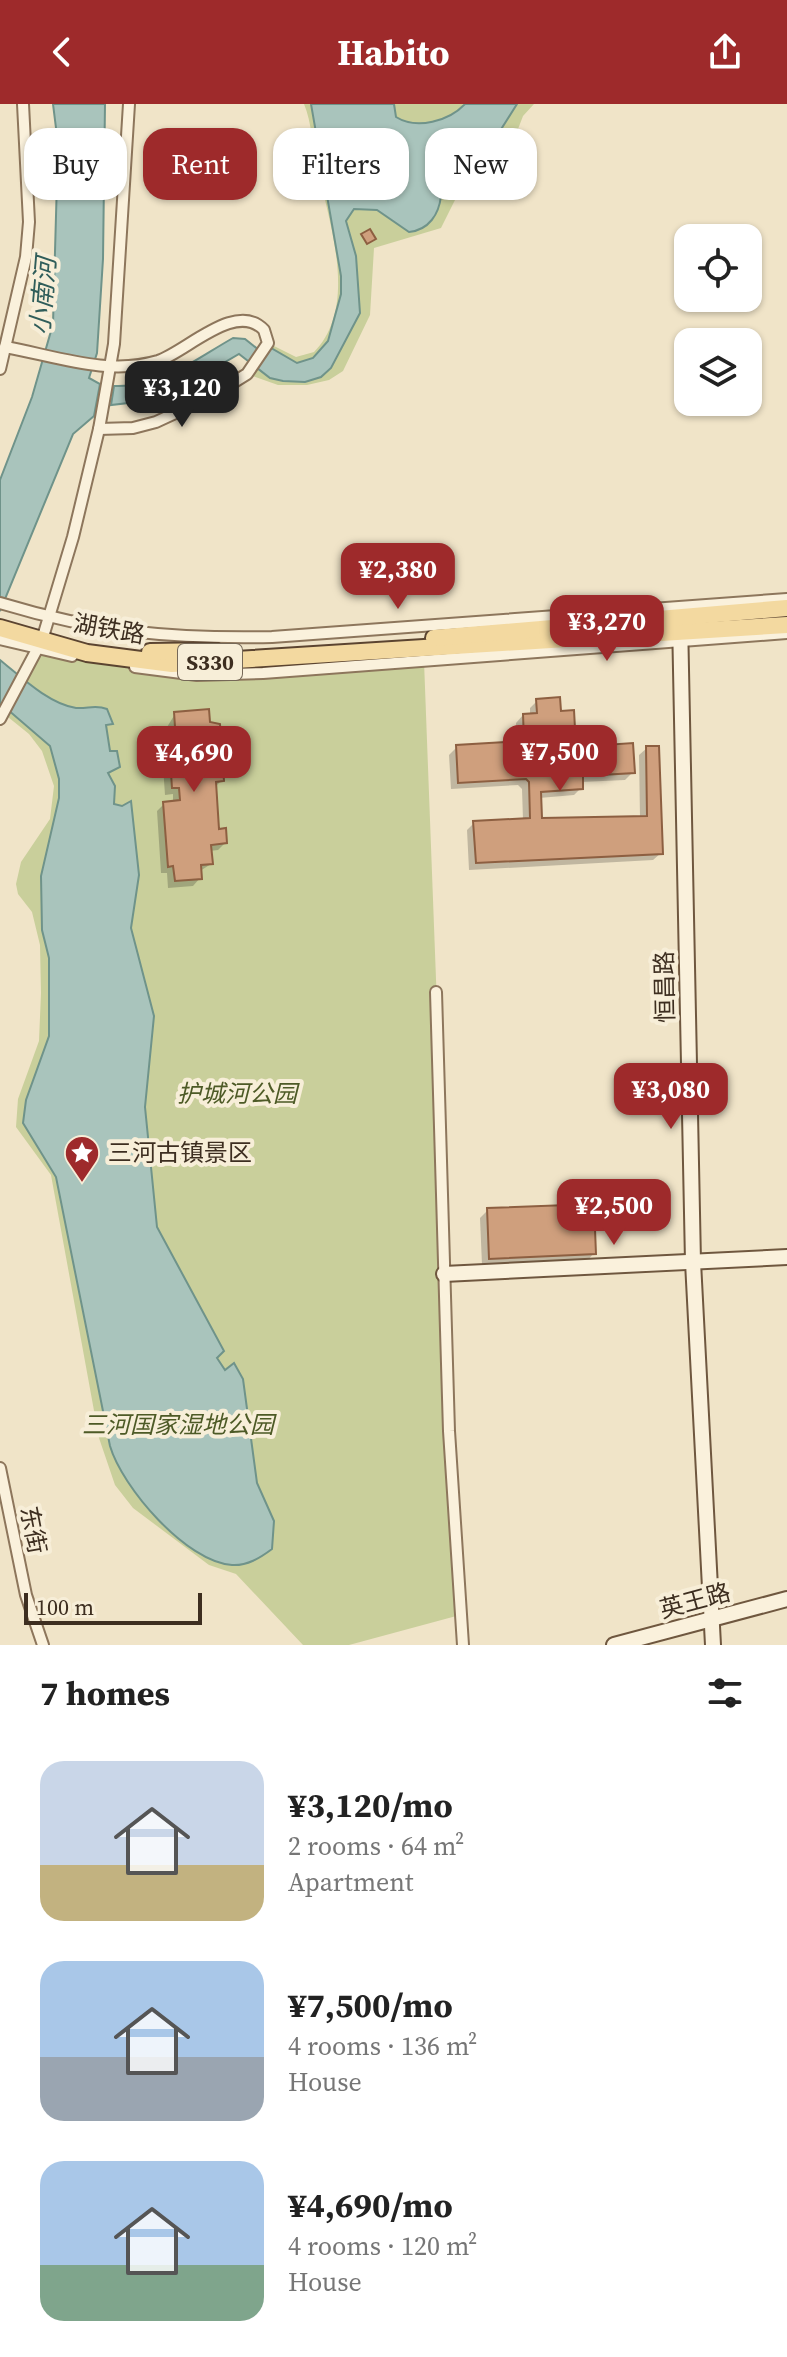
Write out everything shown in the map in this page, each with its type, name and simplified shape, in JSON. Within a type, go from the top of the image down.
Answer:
[{"type":"main road","name":"湖铁路","points":[[680,630],[787,608]]},
{"type":"main road","name":"湖铁路","points":[[3,610],[43,635],[87,653],[172,664],[787,625]]},
{"type":"main road","name":"湖铁路","points":[[0,628],[43,635]]},
{"type":"street","points":[[0,369],[26,257],[29,222],[23,104]]},
{"type":"street","points":[[1,715],[29,670],[43,635],[73,537],[99,429],[110,369],[129,104]]},
{"type":"street","points":[[5,347],[110,369],[158,361],[178,353],[228,323],[259,325],[268,343],[247,374],[210,397],[142,426],[99,429]]},
{"type":"street","points":[[0,639],[43,635],[256,638],[787,599]]},
{"type":"street","points":[[680,630],[787,633]]},
{"type":"street","name":"恒昌路","points":[[680,630],[693,1262],[713,1645]]},
{"type":"street","points":[[436,992],[444,1274],[463,1645]]},
{"type":"street","points":[[444,1274],[787,1257]]},
{"type":"street","name":"东街","points":[[0,1468],[26,1595],[43,1645]]},
{"type":"street","name":"英王路","points":[[614,1645],[787,1599]]},
{"type":"green space","points":[[304,104],[534,104],[523,116],[518,128],[425,128],[425,200],[455,200],[441,228],[374,248],[370,315],[343,371],[329,380],[307,385],[278,385],[247,374],[268,343],[296,357],[314,352],[328,333],[335,311],[337,262],[325,200],[409,200],[409,128],[310,128]]},
{"type":"green space","name":"护城河公园","points":[[38,650],[172,673],[424,661],[460,1615],[349,1645],[303,1645],[236,1574],[209,1565],[133,1508],[115,1485],[99,1438],[51,1175],[16,1127],[18,1099],[39,1041],[41,993],[40,945],[32,912],[18,894],[16,884],[21,862],[50,819],[54,786],[42,751],[29,734],[3,713],[0,660],[24,679]]},
{"type":"water","points":[[53,104],[105,104],[105,128],[56,128]]},
{"type":"water","points":[[311,104],[394,104],[396,117],[423,123],[442,119],[465,104],[517,104],[502,128],[425,128],[425,200],[440,200],[435,215],[422,228],[409,232],[377,210],[354,209],[346,221],[356,256],[360,313],[331,368],[321,377],[305,382],[270,378],[239,354],[162,399],[111,405],[114,386],[162,377],[233,338],[245,339],[264,354],[271,348],[297,363],[313,358],[328,341],[341,294],[341,276],[328,200],[409,200],[409,128],[315,128]]},
{"type":"water","points":[[56,200],[104,200],[97,353],[89,378],[100,384],[94,416],[73,434],[0,611],[0,480],[32,397],[53,324]]},
{"type":"water","name":"三河国家湿地公园","points":[[0,660],[56,701],[76,708],[107,709],[113,724],[106,725],[110,751],[117,751],[120,767],[108,773],[115,786],[114,804],[122,806],[131,801],[139,875],[131,928],[154,1016],[145,1107],[157,1227],[224,1351],[217,1358],[225,1370],[234,1363],[243,1379],[257,1483],[274,1521],[272,1549],[243,1564],[214,1561],[176,1537],[142,1501],[117,1463],[110,1446],[56,1177],[23,1123],[26,1100],[49,1036],[49,958],[42,930],[41,876],[59,798],[59,779],[50,746],[0,703]]},
{"type":"building","points":[[370,229],[376,239],[367,244],[361,234]]},
{"type":"building","points":[[560,697],[561,711],[574,710],[576,747],[633,743],[635,773],[583,776],[583,789],[541,792],[542,818],[647,816],[646,746],[659,746],[663,854],[476,863],[473,821],[530,818],[529,782],[526,779],[458,783],[456,745],[524,741],[523,714],[537,713],[536,699]]},
{"type":"building","points":[[209,709],[210,722],[220,724],[224,781],[216,782],[219,829],[226,828],[227,843],[211,845],[213,864],[201,865],[202,879],[175,881],[173,866],[168,867],[163,802],[180,800],[179,788],[172,788],[168,728],[175,727],[174,712]]},
{"type":"building","points":[[594,1204],[596,1254],[489,1259],[487,1208]]},
{"type":"place","name":"三河古镇景区","points":[[82,1184]]},
{"type":"water label","name":"小南河","points":[[43,296]]}]
